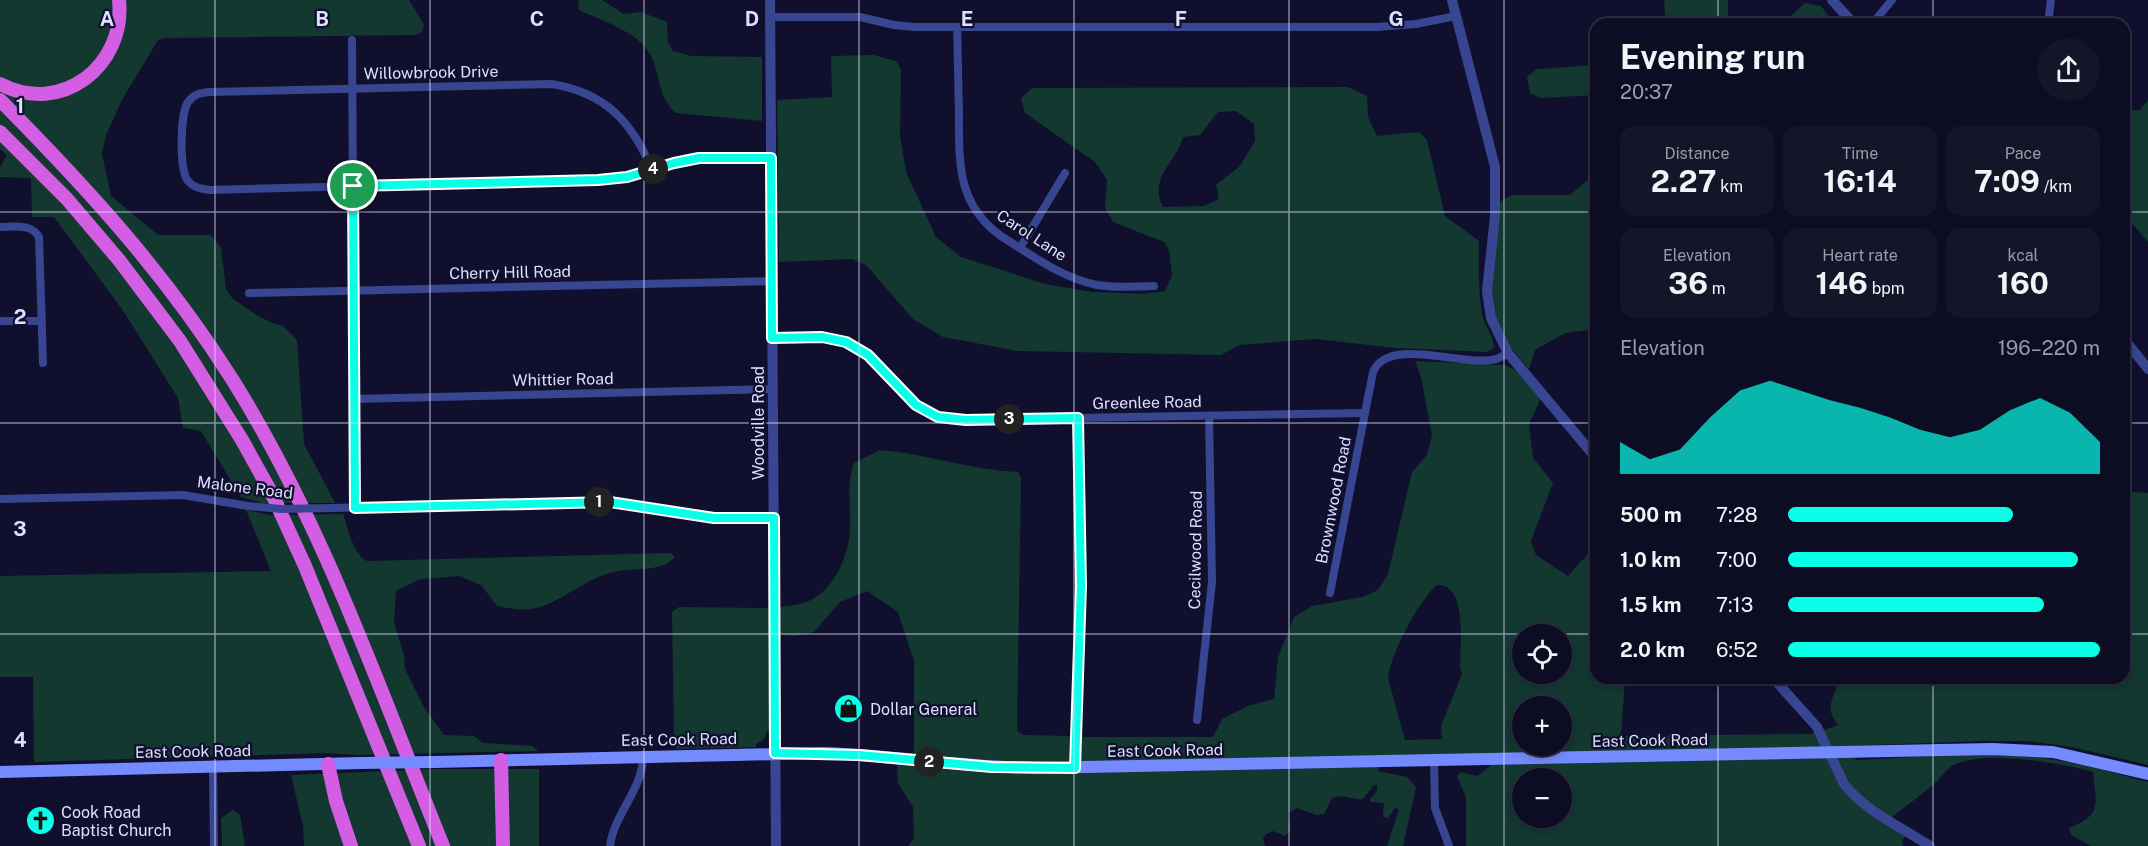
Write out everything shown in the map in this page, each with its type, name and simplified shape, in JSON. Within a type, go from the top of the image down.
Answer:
[{"type":"highway","points":[[0,84],[28,94],[45,94],[65,90],[82,81],[101,65],[112,47],[119,25],[119,0]]},
{"type":"highway","points":[[0,100],[81,183],[135,246],[195,324],[247,404],[282,467],[326,560],[443,846]]},
{"type":"highway","points":[[0,132],[67,199],[125,267],[196,365],[242,440],[273,496],[305,566],[419,846]]},
{"type":"highway","points":[[501,760],[503,846]]},
{"type":"highway","points":[[328,764],[336,801],[351,846]]},
{"type":"main road","name":"East Cook Road","points":[[0,772],[775,753],[859,755],[992,767],[1075,768],[1992,749],[2034,750],[2068,755],[2148,774]]},
{"type":"street","name":"Woodville Road","points":[[770,0],[776,846]]},
{"type":"street","points":[[1452,0],[1495,166],[1495,206],[1488,302],[1496,330],[1508,353],[1590,451]]},
{"type":"street","points":[[1832,0],[1848,18]]},
{"type":"street","points":[[1877,18],[1892,0]]},
{"type":"street","points":[[2049,18],[2051,0]]},
{"type":"street","points":[[770,17],[850,16],[905,27],[1376,27],[1416,24],[1456,16]]},
{"type":"street","name":"Carol Lane","points":[[957,27],[959,159],[969,199],[984,222],[992,230],[1020,248],[1065,274],[1109,287],[1154,286]]},
{"type":"street","points":[[352,40],[355,508]]},
{"type":"street","name":"Willowbrook Drive","points":[[353,186],[210,190],[194,186],[189,182],[183,168],[183,114],[187,104],[199,93],[545,84],[576,89],[601,101],[622,119],[642,146],[652,170]]},
{"type":"street","points":[[353,186],[598,180],[627,177],[699,158],[771,158]]},
{"type":"street","points":[[1020,248],[1065,173]]},
{"type":"street","points":[[0,227],[27,227],[39,237],[43,363]]},
{"type":"street","name":"Cherry Hill Road","points":[[249,293],[772,281]]},
{"type":"street","points":[[0,321],[42,321]]},
{"type":"street","name":"Greenlee Road","points":[[772,338],[822,337],[852,344],[868,355],[916,405],[938,417],[966,420],[1365,413]]},
{"type":"street","points":[[2130,346],[2148,369]]},
{"type":"street","points":[[1365,413],[1373,372],[1376,365],[1386,358],[1412,355],[1494,360],[1508,353]]},
{"type":"street","name":"Whittier Road","points":[[354,399],[773,389]]},
{"type":"street","name":"Brownwood Road","points":[[1330,593],[1365,413]]},
{"type":"street","name":"Cecilwood Road","points":[[1197,720],[1212,582],[1209,416]]},
{"type":"street","points":[[1075,768],[1081,586],[1078,418]]},
{"type":"street","name":"Malone Road","points":[[0,499],[183,495],[281,509],[610,502],[714,518],[774,518]]},
{"type":"street","points":[[1779,684],[1817,727],[1828,753],[1850,791],[1868,806],[1930,846]]},
{"type":"street","points":[[610,846],[615,825],[641,774],[643,757]]},
{"type":"street","points":[[1434,761],[1435,808],[1449,846]]},
{"type":"street","points":[[213,767],[214,846]]},
{"type":"green space","points":[[0,0],[409,0],[424,25],[422,32],[415,35],[165,38],[158,40],[123,98],[106,135],[102,154],[111,196],[158,235],[211,235],[221,248],[226,289],[232,298],[255,314],[283,326],[297,340],[304,444],[335,503],[263,503],[241,497],[201,431],[183,428],[178,398],[122,309],[54,217],[32,217],[31,178],[0,177],[0,167],[7,155],[0,149]]},
{"type":"green space","points":[[578,0],[602,0],[624,14],[641,12],[667,22],[668,43],[673,51],[691,56],[762,57],[762,121],[676,113],[666,101],[652,58],[646,49],[639,41],[620,28],[579,10]]},
{"type":"green space","points":[[1664,0],[1728,0],[1728,18],[1666,18]]},
{"type":"green space","points":[[1805,3],[1821,6],[1830,18],[1789,18]]},
{"type":"green space","points":[[873,55],[896,61],[901,69],[900,135],[906,172],[936,237],[961,257],[1045,284],[1092,292],[1143,294],[1165,291],[1172,276],[1169,250],[1164,242],[1113,222],[1105,208],[1107,180],[1095,162],[1025,113],[1021,98],[1032,88],[1348,87],[1367,96],[1368,117],[1377,136],[1419,132],[1427,140],[1445,216],[1479,241],[1481,304],[1483,318],[1494,348],[1487,352],[1395,348],[1316,339],[1239,345],[1221,355],[1018,351],[943,337],[913,319],[866,265],[852,259],[779,262],[777,100],[832,97],[831,56]],"holes":[[[1236,111],[1254,124],[1255,141],[1240,166],[1216,185],[1219,199],[1204,206],[1163,207],[1159,196],[1161,179],[1183,137],[1200,135],[1218,112]]]},
{"type":"green space","points":[[1590,65],[1590,95],[1541,98],[1530,93],[1527,77],[1537,69]]},
{"type":"green space","points":[[2148,100],[2148,242],[2130,221],[2130,111],[2140,110]]},
{"type":"green space","points":[[1590,178],[1590,330],[1565,333],[1535,350],[1529,369],[1503,335],[1494,311],[1492,264],[1500,202],[1511,195],[1570,195]]},
{"type":"green space","points":[[1415,361],[1505,365],[1527,376],[1540,400],[1529,424],[1533,458],[1553,483],[1531,541],[1536,555],[1568,576],[1590,552],[1590,684],[1625,684],[1621,736],[1811,734],[1839,725],[1834,720],[1831,708],[1838,684],[2130,684],[2130,492],[2148,493],[2148,765],[2072,747],[2027,741],[1848,746],[1856,760],[2009,755],[2061,761],[2148,782],[2148,846],[2091,846],[2071,835],[2069,828],[2088,818],[2095,807],[2093,772],[2022,759],[1982,758],[1952,766],[1931,787],[1892,817],[1889,824],[1905,836],[1902,841],[1903,846],[1466,846],[1466,797],[1457,776],[1460,772],[1478,776],[1491,765],[1815,758],[1079,764],[1080,737],[1213,737],[1222,719],[1248,706],[1274,699],[1278,657],[1294,617],[1312,606],[1363,597],[1378,590],[1388,574],[1412,472],[1427,455],[1432,435],[1421,377]],"holes":[[[1437,585],[1447,587],[1454,594],[1458,605],[1462,674],[1441,726],[1442,739],[1405,740],[1388,678],[1390,668],[1400,642],[1422,603]]]},
{"type":"green space","points":[[880,450],[1018,472],[1021,478],[1018,732],[1024,735],[1070,736],[1069,764],[1032,764],[914,755],[914,661],[898,612],[867,591],[840,602],[814,632],[795,636],[779,634],[779,607],[811,600],[820,595],[834,579],[844,559],[849,539],[849,487],[854,463]]},
{"type":"green space","points":[[246,510],[271,515],[343,514],[358,553],[367,561],[671,553],[675,557],[655,567],[604,575],[552,602],[532,609],[497,606],[481,585],[459,576],[420,579],[396,591],[394,623],[404,655],[405,669],[424,707],[444,735],[474,736],[483,743],[533,746],[538,751],[356,755],[323,753],[34,762],[33,677],[0,677],[0,576],[271,571]]},
{"type":"green space","points":[[679,607],[770,608],[770,730],[767,731],[764,739],[756,744],[756,747],[677,749],[674,739],[672,612]]},
{"type":"green space","points":[[897,763],[1012,774],[1379,767],[1378,771],[1407,777],[1416,787],[1403,846],[1387,846],[1399,810],[1395,808],[1388,818],[1383,817],[1384,803],[1370,802],[1377,791],[1377,785],[1374,785],[1363,799],[1342,796],[1332,798],[1324,814],[1316,815],[1297,808],[1288,814],[1291,830],[1285,836],[1273,831],[1266,834],[1263,839],[1265,846],[908,846],[914,839],[913,807],[898,783]]},
{"type":"green space","points":[[437,769],[539,769],[539,846],[304,846],[303,826],[291,775]]},
{"type":"green space","points":[[233,810],[240,815],[245,846],[222,846],[221,818]]},
{"type":"place","name":"Dollar General","points":[[849,709]]},
{"type":"place","name":"Cook Road Baptist Church","points":[[40,821]]},
{"type":"route","points":[[771,158],[772,338],[822,337],[857,347],[877,363],[909,399],[938,417],[951,420],[1078,418],[1081,586],[1075,768],[992,767],[881,756],[775,753],[774,518],[714,518],[610,502],[355,508],[353,186],[598,180],[640,174],[687,159],[771,158]]}]
